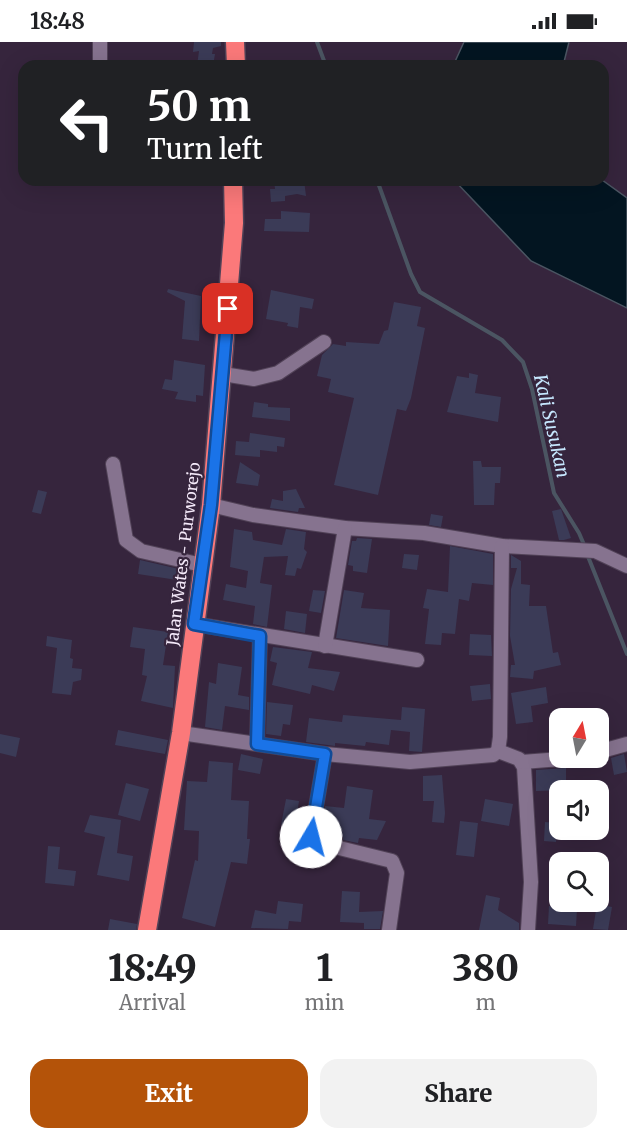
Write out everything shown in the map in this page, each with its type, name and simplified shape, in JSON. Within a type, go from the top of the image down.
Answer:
[{"type":"highway","points":[[236,42],[236,60]]},
{"type":"highway","name":"Jalan Wates - Purworejo","points":[[147,930],[181,733],[211,505],[234,223],[233,186]]},
{"type":"street","points":[[100,42],[100,60]]},
{"type":"street","points":[[223,374],[254,379],[278,373],[324,342]]},
{"type":"street","points":[[113,464],[126,540],[141,551],[202,565]]},
{"type":"street","points":[[211,505],[253,515],[345,528],[424,533],[502,546],[595,551],[627,566]]},
{"type":"street","points":[[325,646],[345,528]]},
{"type":"street","points":[[498,751],[502,546]]},
{"type":"street","points":[[194,624],[417,660]]},
{"type":"street","points":[[257,744],[260,636]]},
{"type":"street","points":[[181,733],[325,754],[419,762],[486,757],[498,751]]},
{"type":"street","points":[[609,749],[627,744]]},
{"type":"street","points":[[498,751],[522,762],[549,760]]},
{"type":"street","points":[[325,754],[311,837],[319,843],[392,861],[397,873],[389,930]]},
{"type":"street","points":[[522,762],[531,882],[528,930]]},
{"type":"water","points":[[464,42],[569,42],[564,60],[456,60]]},
{"type":"water","points":[[609,185],[627,198],[627,308],[531,261],[460,186]]},
{"type":"building","points":[[194,42],[221,42],[221,46],[213,48],[214,60],[198,60],[199,51],[193,52]]},
{"type":"building","points":[[275,186],[305,186],[306,196],[297,194],[285,196],[285,201],[271,202],[270,189],[275,189]]},
{"type":"building","points":[[281,211],[310,213],[309,232],[264,231],[265,219],[281,219]]},
{"type":"building","points":[[168,289],[201,296],[199,341],[182,339],[185,301],[167,292]]},
{"type":"building","points":[[271,290],[314,299],[312,309],[300,307],[298,328],[287,326],[288,323],[266,319]]},
{"type":"building","points":[[394,302],[421,307],[417,326],[425,328],[411,398],[406,411],[397,409],[378,495],[334,485],[354,398],[328,392],[331,379],[317,376],[322,355],[333,344],[346,346],[346,342],[379,344],[384,331],[388,330]]},
{"type":"building","points":[[174,360],[205,365],[203,396],[196,395],[196,402],[175,399],[178,392],[162,389],[165,379],[172,380]]},
{"type":"building","points":[[469,373],[478,375],[475,393],[501,397],[498,422],[447,412],[457,376],[469,378]]},
{"type":"building","points":[[254,402],[268,404],[268,407],[290,408],[290,421],[252,417]]},
{"type":"building","points":[[250,433],[285,438],[284,447],[277,446],[277,452],[260,450],[260,457],[235,455],[236,441],[249,442]]},
{"type":"building","points":[[473,461],[481,461],[482,467],[501,467],[500,483],[495,483],[494,505],[474,505]]},
{"type":"building","points":[[240,462],[260,475],[258,486],[236,483]]},
{"type":"building","points":[[296,489],[305,508],[299,508],[298,512],[270,508],[272,499],[283,501],[283,491]]},
{"type":"building","points":[[38,490],[47,492],[41,514],[32,512]]},
{"type":"building","points":[[561,509],[571,538],[564,540],[559,540],[552,511]]},
{"type":"building","points":[[431,514],[443,516],[441,527],[429,525]]},
{"type":"building","points":[[234,529],[252,532],[253,540],[282,545],[286,529],[306,532],[304,549],[307,552],[301,569],[297,568],[295,576],[285,575],[288,556],[264,557],[260,583],[272,585],[267,627],[253,624],[255,606],[223,600],[226,584],[246,588],[248,571],[230,567]]},
{"type":"building","points":[[357,538],[372,539],[367,573],[353,571],[353,566],[348,565],[352,541],[356,541]]},
{"type":"building","points":[[450,546],[493,554],[493,585],[472,583],[469,601],[459,599],[455,634],[442,633],[441,645],[425,644],[429,609],[423,608],[427,589],[448,592]]},
{"type":"building","points":[[404,554],[419,555],[417,570],[402,568]]},
{"type":"building","points":[[511,555],[521,561],[521,584],[530,585],[529,606],[546,606],[553,653],[558,652],[561,665],[534,671],[533,679],[510,677],[511,665],[515,665],[510,636],[511,589],[517,568],[511,568]]},
{"type":"building","points":[[140,560],[179,569],[177,580],[138,574]]},
{"type":"building","points":[[313,590],[325,591],[321,613],[309,611]]},
{"type":"building","points":[[344,590],[364,593],[361,608],[390,610],[388,646],[336,638]]},
{"type":"building","points":[[286,611],[307,614],[305,633],[284,629]]},
{"type":"building","points":[[133,627],[168,632],[163,665],[175,666],[173,708],[141,701],[147,676],[142,675],[145,649],[130,647]]},
{"type":"building","points":[[470,634],[491,635],[492,656],[469,655]]},
{"type":"building","points":[[47,636],[72,640],[70,658],[73,659],[72,668],[82,669],[81,680],[73,682],[71,695],[52,693],[57,648],[46,646]]},
{"type":"building","points":[[273,647],[312,652],[308,668],[340,672],[334,691],[312,685],[310,694],[272,685],[277,663],[270,661]]},
{"type":"building","points":[[218,663],[242,667],[238,695],[249,697],[249,710],[225,706],[222,730],[205,727],[209,682],[216,684]]},
{"type":"building","points":[[490,684],[491,699],[472,701],[470,686]]},
{"type":"building","points":[[546,687],[548,703],[531,706],[533,722],[516,724],[511,693]]},
{"type":"building","points":[[267,702],[293,705],[290,725],[283,724],[281,736],[266,734]]},
{"type":"building","points":[[402,707],[425,709],[422,752],[409,751],[410,732],[391,730],[389,745],[366,742],[365,746],[335,743],[335,746],[306,742],[309,718],[342,722],[343,715],[401,720]]},
{"type":"building","points":[[118,730],[168,740],[165,754],[115,745]]},
{"type":"building","points":[[0,734],[20,738],[16,757],[0,753]]},
{"type":"building","points":[[241,754],[263,759],[260,774],[238,770]]},
{"type":"building","points":[[624,754],[627,772],[614,775],[611,758]]},
{"type":"building","points":[[209,761],[233,763],[231,800],[249,801],[247,839],[250,839],[247,864],[231,862],[215,927],[182,918],[195,860],[198,861],[199,831],[184,830],[187,781],[207,782]]},
{"type":"building","points":[[566,768],[566,780],[549,780],[549,791],[536,791],[536,770]]},
{"type":"building","points":[[442,775],[444,823],[432,822],[434,801],[423,801],[423,776]]},
{"type":"building","points":[[126,783],[149,789],[140,821],[118,815]]},
{"type":"building","points":[[347,786],[373,790],[369,819],[386,821],[377,840],[359,838],[358,843],[343,840],[343,837],[321,833],[325,806],[344,808]]},
{"type":"building","points":[[286,799],[299,801],[295,827],[281,825]]},
{"type":"building","points":[[485,799],[513,804],[509,826],[481,821]]},
{"type":"building","points":[[90,815],[121,820],[117,853],[133,856],[129,881],[97,875],[105,837],[84,832]]},
{"type":"building","points":[[460,821],[478,823],[474,857],[456,855]]},
{"type":"building","points":[[545,822],[549,822],[549,840],[556,840],[556,842],[544,841]]},
{"type":"building","points":[[48,846],[60,847],[58,869],[76,871],[74,886],[45,883]]},
{"type":"building","points":[[342,891],[360,892],[359,912],[383,911],[380,929],[364,929],[364,923],[340,922]]},
{"type":"building","points":[[486,895],[500,898],[498,910],[519,923],[519,930],[479,930]]},
{"type":"building","points":[[278,901],[303,904],[301,922],[289,921],[288,929],[251,928],[255,910],[276,914]]},
{"type":"building","points":[[549,906],[549,912],[577,912],[576,926],[548,924]]},
{"type":"building","points":[[609,906],[612,907],[608,930],[593,929],[596,912],[609,912]]},
{"type":"building","points":[[110,919],[137,924],[136,930],[108,930]]},
{"type":"waterway","name":"Kali Susukan","points":[[317,42],[324,60]]},
{"type":"waterway","name":"Kali Susukan","points":[[379,186],[411,274],[420,292],[502,340],[523,362],[532,389],[554,493],[585,547]]},
{"type":"waterway","name":"Kali Susukan","points":[[587,554],[627,654]]},
{"type":"route","points":[[228,309],[211,505],[194,624],[260,636],[257,744],[325,754],[310,831],[311,837]]}]
